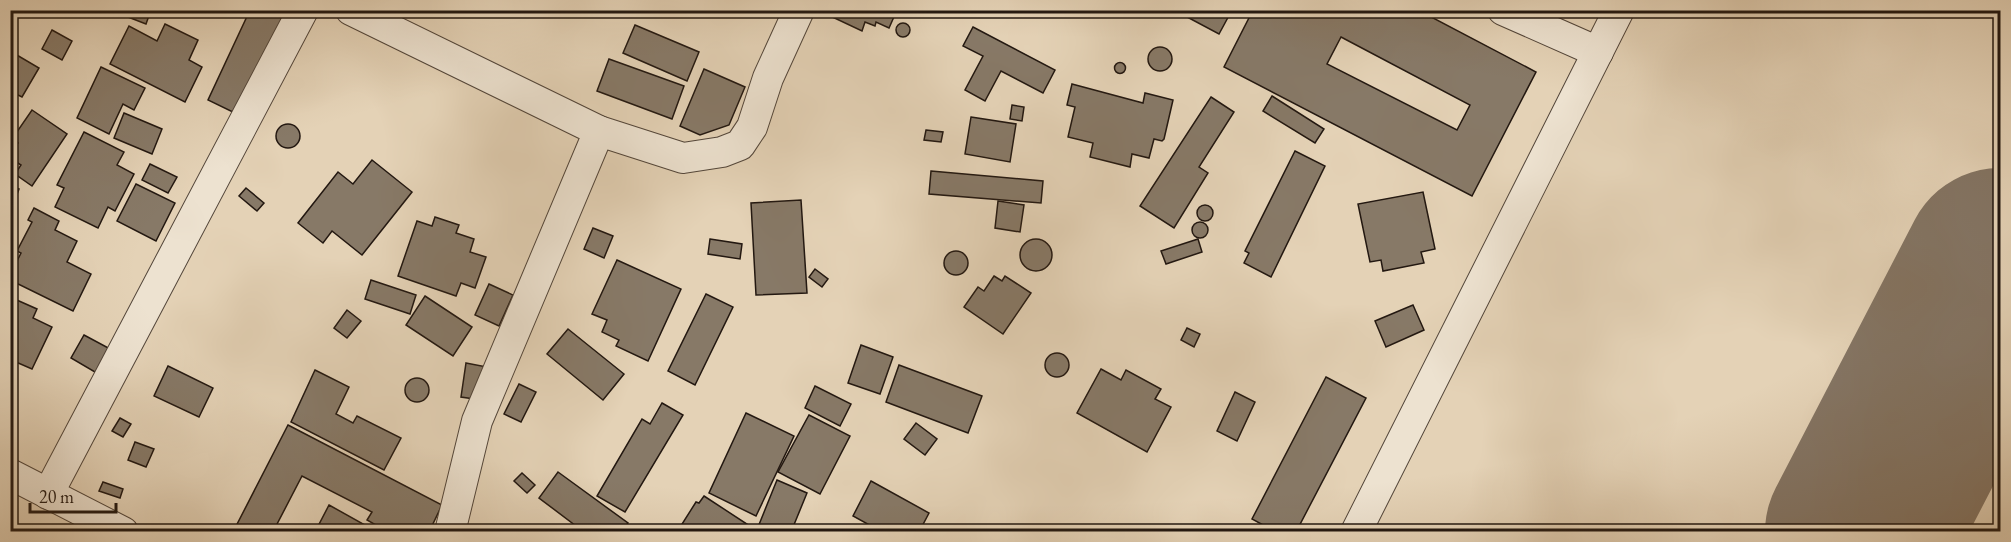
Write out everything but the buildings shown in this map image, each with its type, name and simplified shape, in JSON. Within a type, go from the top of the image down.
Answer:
[{"type":"street","points":[[48,494],[303,10]]},
{"type":"street","points":[[351,10],[599,131],[683,158],[722,152],[740,145],[752,127],[768,78],[799,10]]},
{"type":"street","points":[[1503,10],[1598,52]]},
{"type":"street","points":[[1356,531],[1620,10]]},
{"type":"street","points":[[450,531],[477,421],[599,131]]},
{"type":"street","points":[[10,474],[123,531]]},
{"type":"runway","points":[[1861,532],[2000,264]]}]
